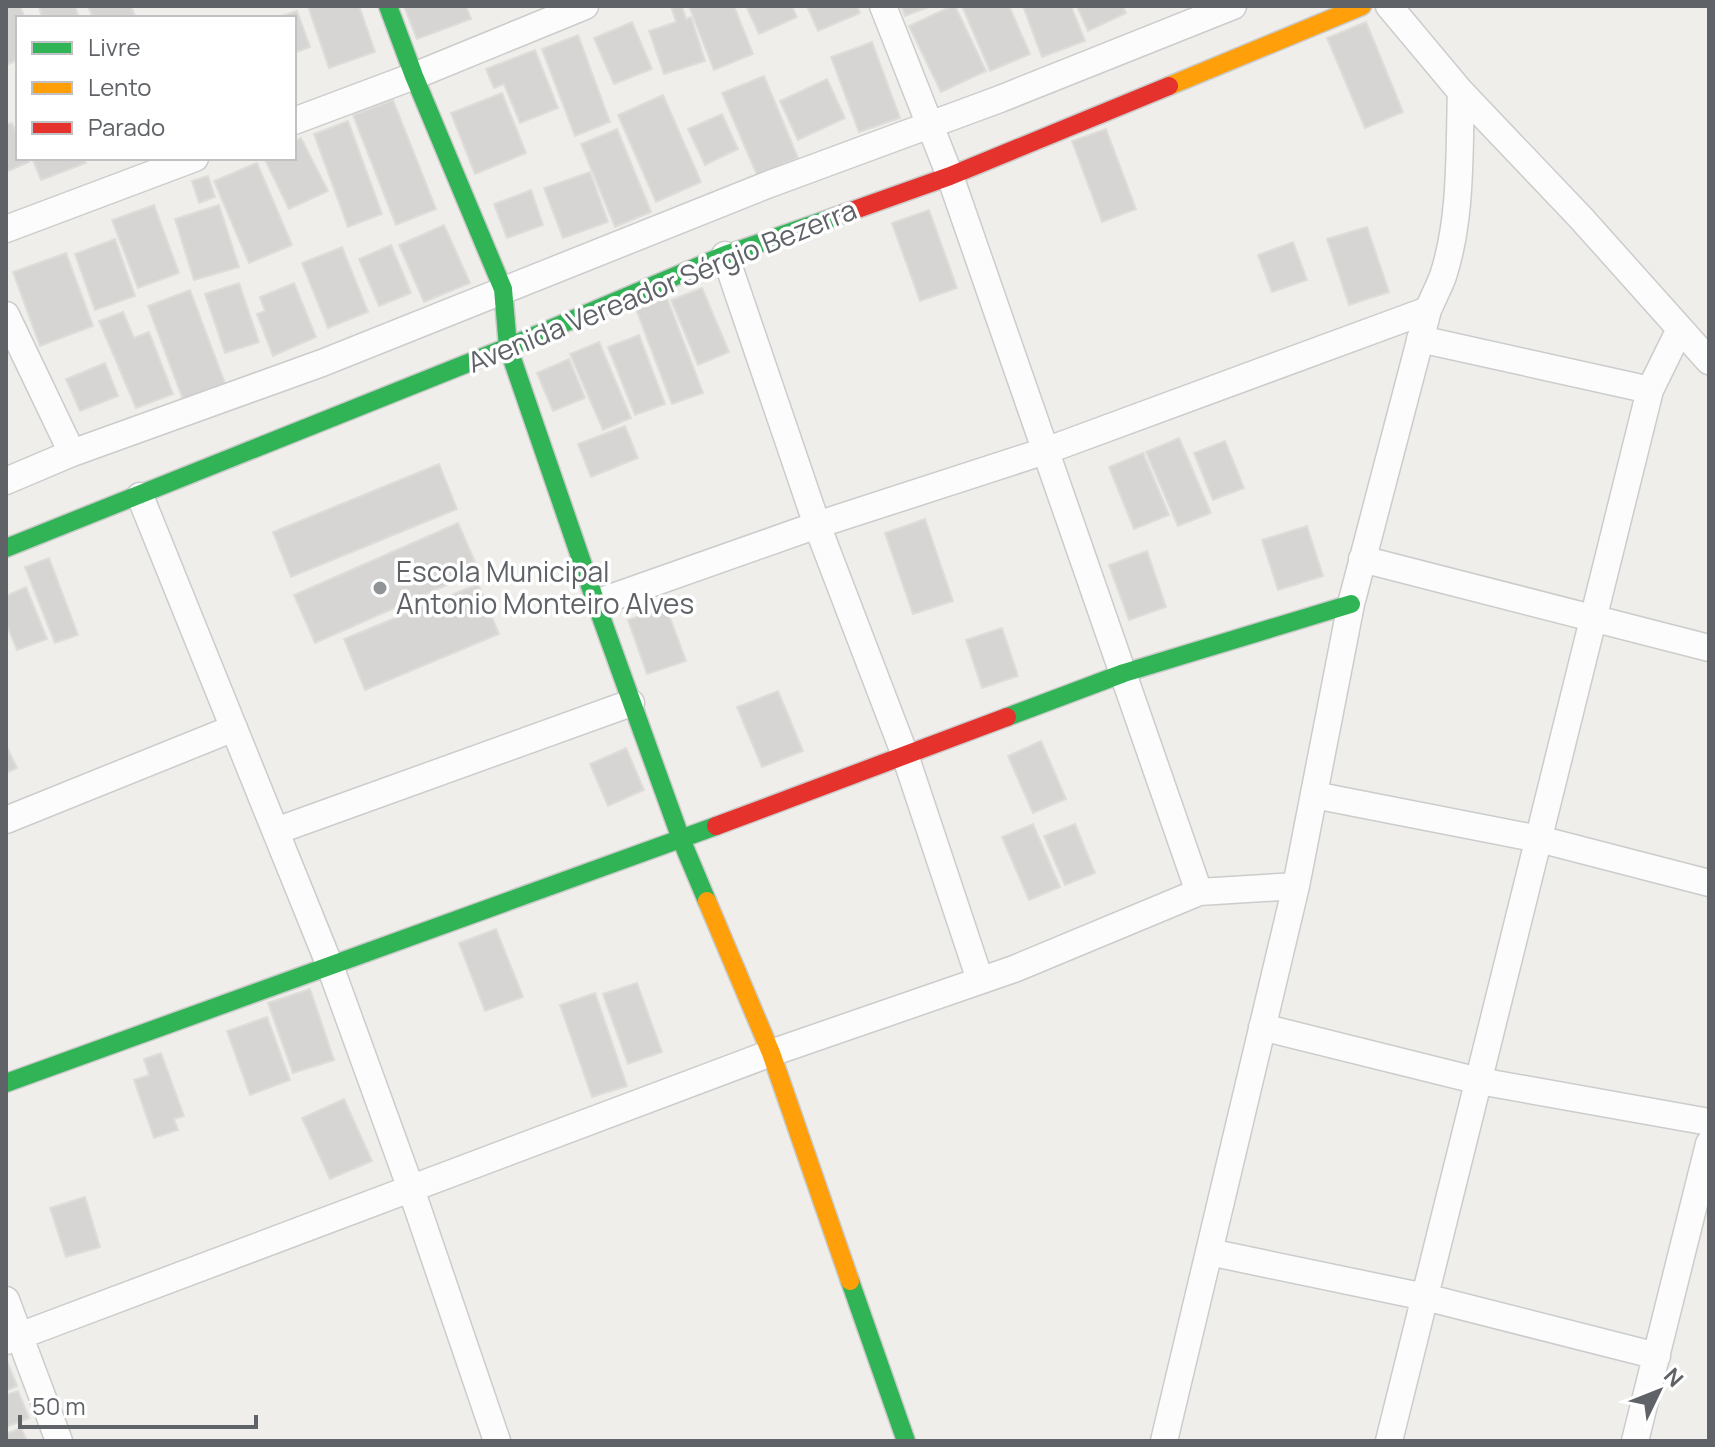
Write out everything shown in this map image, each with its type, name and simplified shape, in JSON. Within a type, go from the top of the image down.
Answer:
[{"type":"street","points":[[388,6],[503,289],[508,347],[596,603],[681,839],[771,1053],[906,1441]]},
{"type":"street","points":[[296,120],[585,6]]},
{"type":"street","points":[[883,6],[950,176],[1048,450],[1199,892]]},
{"type":"street","name":"Avenida Vereador Sérgio Bezerra","points":[[6,481],[72,453],[322,363],[503,289],[1233,6]]},
{"type":"street","name":"Avenida Vereador Sérgio Bezerra","points":[[6,548],[508,347],[725,255],[950,176],[1362,6]]},
{"type":"street","points":[[1389,6],[1461,92],[1581,218],[1709,361]]},
{"type":"street","points":[[1164,1441],[1296,886],[1351,604],[1420,339],[1443,275],[1453,230],[1461,92]]},
{"type":"street","points":[[6,229],[190,160]]},
{"type":"street","points":[[725,255],[817,525],[905,755],[980,980]]},
{"type":"street","points":[[596,603],[817,525],[1048,450],[1428,310]]},
{"type":"street","points":[[6,315],[72,453]]},
{"type":"street","points":[[1389,1441],[1650,390],[1680,329]]},
{"type":"street","points":[[1420,339],[1650,390]]},
{"type":"street","points":[[140,496],[330,966],[411,1189],[497,1441]]},
{"type":"street","points":[[1362,559],[1709,648]]},
{"type":"street","points":[[6,1083],[681,839],[1124,673],[1351,604]]},
{"type":"street","points":[[276,831],[631,703]]},
{"type":"street","points":[[6,820],[234,728]]},
{"type":"street","points":[[1314,795],[1539,839],[1709,883]]},
{"type":"street","points":[[13,1338],[771,1053],[980,980],[1199,892],[1296,886]]},
{"type":"street","points":[[1262,1027],[1479,1081],[1709,1122]]},
{"type":"street","points":[[1635,1441],[1709,1144]]},
{"type":"street","points":[[1209,1252],[1425,1297],[1657,1356]]},
{"type":"street","points":[[6,1300],[13,1338],[59,1441]]},
{"type":"building","points":[[6,6],[20,6],[24,16],[16,16],[16,61],[6,65]]},
{"type":"building","points":[[39,6],[75,6],[78,16],[42,16]]},
{"type":"building","points":[[88,6],[131,6],[135,16],[92,16]]},
{"type":"building","points":[[308,6],[359,6],[375,52],[329,68]]},
{"type":"building","points":[[404,6],[466,6],[471,19],[417,39]]},
{"type":"building","points":[[671,6],[682,6],[686,19],[691,17],[705,61],[664,74],[649,31],[676,22]]},
{"type":"building","points":[[689,6],[734,6],[753,54],[714,70]]},
{"type":"building","points":[[746,6],[792,6],[797,17],[759,34]]},
{"type":"building","points":[[807,6],[857,6],[860,13],[818,31]]},
{"type":"building","points":[[901,6],[931,6],[905,16]]},
{"type":"building","points":[[955,6],[986,71],[941,92],[909,26]]},
{"type":"building","points":[[962,6],[1009,6],[1030,54],[990,71]]},
{"type":"building","points":[[1023,6],[1071,6],[1085,41],[1042,57]]},
{"type":"building","points":[[1077,6],[1123,6],[1126,13],[1088,31]]},
{"type":"building","points":[[297,11],[310,47],[296,52],[296,16],[281,16]]},
{"type":"building","points":[[632,22],[652,69],[614,84],[594,38]]},
{"type":"building","points":[[1366,22],[1403,112],[1365,128],[1327,38]]},
{"type":"building","points":[[578,35],[610,122],[575,136],[542,49]]},
{"type":"building","points":[[872,42],[900,118],[859,132],[831,57]]},
{"type":"building","points":[[535,50],[558,108],[520,123],[504,84],[494,88],[486,69]]},
{"type":"building","points":[[764,76],[798,158],[757,175],[722,93]]},
{"type":"building","points":[[827,79],[845,118],[798,140],[780,101]]},
{"type":"building","points":[[502,93],[526,153],[475,174],[451,113]]},
{"type":"building","points":[[663,95],[701,182],[656,202],[618,115]]},
{"type":"building","points":[[393,100],[436,209],[396,225],[353,115]]},
{"type":"building","points":[[722,114],[738,149],[705,165],[688,129]]},
{"type":"building","points":[[348,121],[382,214],[348,227],[314,134]]},
{"type":"building","points":[[12,123],[16,132],[16,160],[29,162],[6,172],[6,125]]},
{"type":"building","points":[[617,129],[651,212],[615,227],[581,144]]},
{"type":"building","points":[[1106,129],[1136,209],[1102,222],[1072,141]]},
{"type":"building","points":[[301,138],[328,191],[289,209],[265,160],[296,160],[296,141]]},
{"type":"building","points":[[33,160],[85,160],[86,163],[41,180]]},
{"type":"building","points":[[257,163],[292,245],[249,263],[214,181]]},
{"type":"building","points":[[590,172],[608,222],[563,238],[544,188]]},
{"type":"building","points":[[208,176],[215,197],[199,203],[192,181]]},
{"type":"building","points":[[531,190],[543,225],[507,238],[494,204]]},
{"type":"building","points":[[154,205],[179,273],[138,288],[112,220]]},
{"type":"building","points":[[219,205],[239,267],[194,280],[175,219]]},
{"type":"building","points":[[929,210],[957,288],[920,301],[892,223]]},
{"type":"building","points":[[444,225],[470,283],[424,302],[399,245]]},
{"type":"building","points":[[1367,227],[1389,292],[1349,305],[1327,239]]},
{"type":"building","points":[[115,239],[135,296],[95,310],[75,254]]},
{"type":"building","points":[[1293,242],[1307,280],[1272,292],[1258,255]]},
{"type":"building","points":[[391,245],[411,293],[379,306],[359,259]]},
{"type":"building","points":[[342,247],[368,312],[328,328],[302,263]]},
{"type":"building","points":[[66,253],[93,326],[40,346],[13,272]]},
{"type":"building","points":[[239,283],[259,342],[225,353],[205,294]]},
{"type":"building","points":[[294,283],[316,337],[273,356],[257,314],[265,311],[260,297]]},
{"type":"building","points":[[702,288],[729,352],[698,365],[671,300]]},
{"type":"building","points":[[190,290],[226,386],[184,402],[148,306]]},
{"type":"building","points":[[667,298],[703,393],[672,404],[636,309]]},
{"type":"building","points":[[123,312],[134,338],[149,332],[173,394],[136,408],[99,321]]},
{"type":"building","points":[[639,335],[665,404],[635,415],[608,347]]},
{"type":"building","points":[[599,342],[631,418],[603,430],[570,354]]},
{"type":"building","points":[[569,359],[585,398],[553,411],[537,373]]},
{"type":"building","points":[[105,363],[118,396],[80,411],[66,379]]},
{"type":"building","points":[[625,426],[638,458],[591,477],[578,444]]},
{"type":"building","points":[[1179,438],[1211,513],[1178,526],[1146,452]]},
{"type":"building","points":[[1225,441],[1244,488],[1213,500],[1194,453]]},
{"type":"building","points":[[1143,453],[1169,515],[1134,529],[1109,467]]},
{"type":"building","points":[[439,464],[457,509],[291,577],[273,532]]},
{"type":"building","points":[[925,519],[953,601],[913,614],[885,533]]},
{"type":"building","points":[[458,523],[479,571],[315,643],[294,595]]},
{"type":"building","points":[[1307,526],[1323,576],[1278,590],[1262,540]]},
{"type":"building","points":[[1147,551],[1166,607],[1129,620],[1109,565]]},
{"type":"building","points":[[49,558],[78,635],[55,643],[25,567]]},
{"type":"building","points":[[478,584],[499,634],[365,690],[344,639]]},
{"type":"building","points":[[26,587],[47,639],[17,650],[6,623],[6,596]]},
{"type":"building","points":[[666,607],[686,661],[647,674],[628,620]]},
{"type":"building","points":[[1002,628],[1018,676],[982,688],[966,640]]},
{"type":"building","points":[[778,691],[803,751],[762,767],[737,707]]},
{"type":"building","points":[[1041,741],[1066,799],[1033,813],[1008,756]]},
{"type":"building","points":[[6,745],[17,768],[6,773]]},
{"type":"building","points":[[626,748],[644,790],[608,806],[590,764]]},
{"type":"building","points":[[1033,824],[1060,887],[1029,900],[1002,837]]},
{"type":"building","points":[[1075,824],[1095,873],[1065,885],[1044,836]]},
{"type":"building","points":[[496,929],[523,997],[485,1011],[459,943]]},
{"type":"building","points":[[637,983],[662,1052],[628,1064],[603,994]]},
{"type":"building","points":[[310,989],[334,1060],[293,1073],[268,1003]]},
{"type":"building","points":[[595,993],[627,1086],[592,1097],[560,1005]]},
{"type":"building","points":[[267,1017],[290,1080],[250,1095],[227,1031]]},
{"type":"building","points":[[161,1053],[184,1116],[174,1119],[178,1130],[154,1138],[134,1080],[149,1075],[144,1059]]},
{"type":"building","points":[[344,1099],[372,1161],[330,1179],[302,1118]]},
{"type":"building","points":[[85,1197],[100,1247],[66,1257],[50,1208]]},
{"type":"building","points":[[6,1359],[17,1386],[6,1391]]},
{"type":"building","points":[[18,1391],[29,1418],[6,1427],[6,1395]]},
{"type":"building","points":[[21,1428],[27,1441],[6,1441],[6,1434]]},
{"type":"traffic: fast","points":[[388,6],[503,289],[508,347],[596,603],[681,839],[707,901]]},
{"type":"traffic: fast","points":[[6,548],[508,347],[725,255],[843,214]]},
{"type":"traffic: fast","points":[[1007,717],[1124,673],[1351,604]]},
{"type":"traffic: fast","points":[[6,1083],[716,826]]},
{"type":"traffic: fast","points":[[850,1281],[906,1441]]},
{"type":"traffic: slow","points":[[1169,86],[1362,6]]},
{"type":"traffic: slow","points":[[707,901],[771,1053],[850,1281]]},
{"type":"traffic: jam","points":[[843,214],[950,176],[1169,86]]},
{"type":"traffic: jam","points":[[716,826],[1007,717]]},
{"type":"place","name":"Escola Municipal Antonio Monteiro Alves","points":[[380,588]]}]
